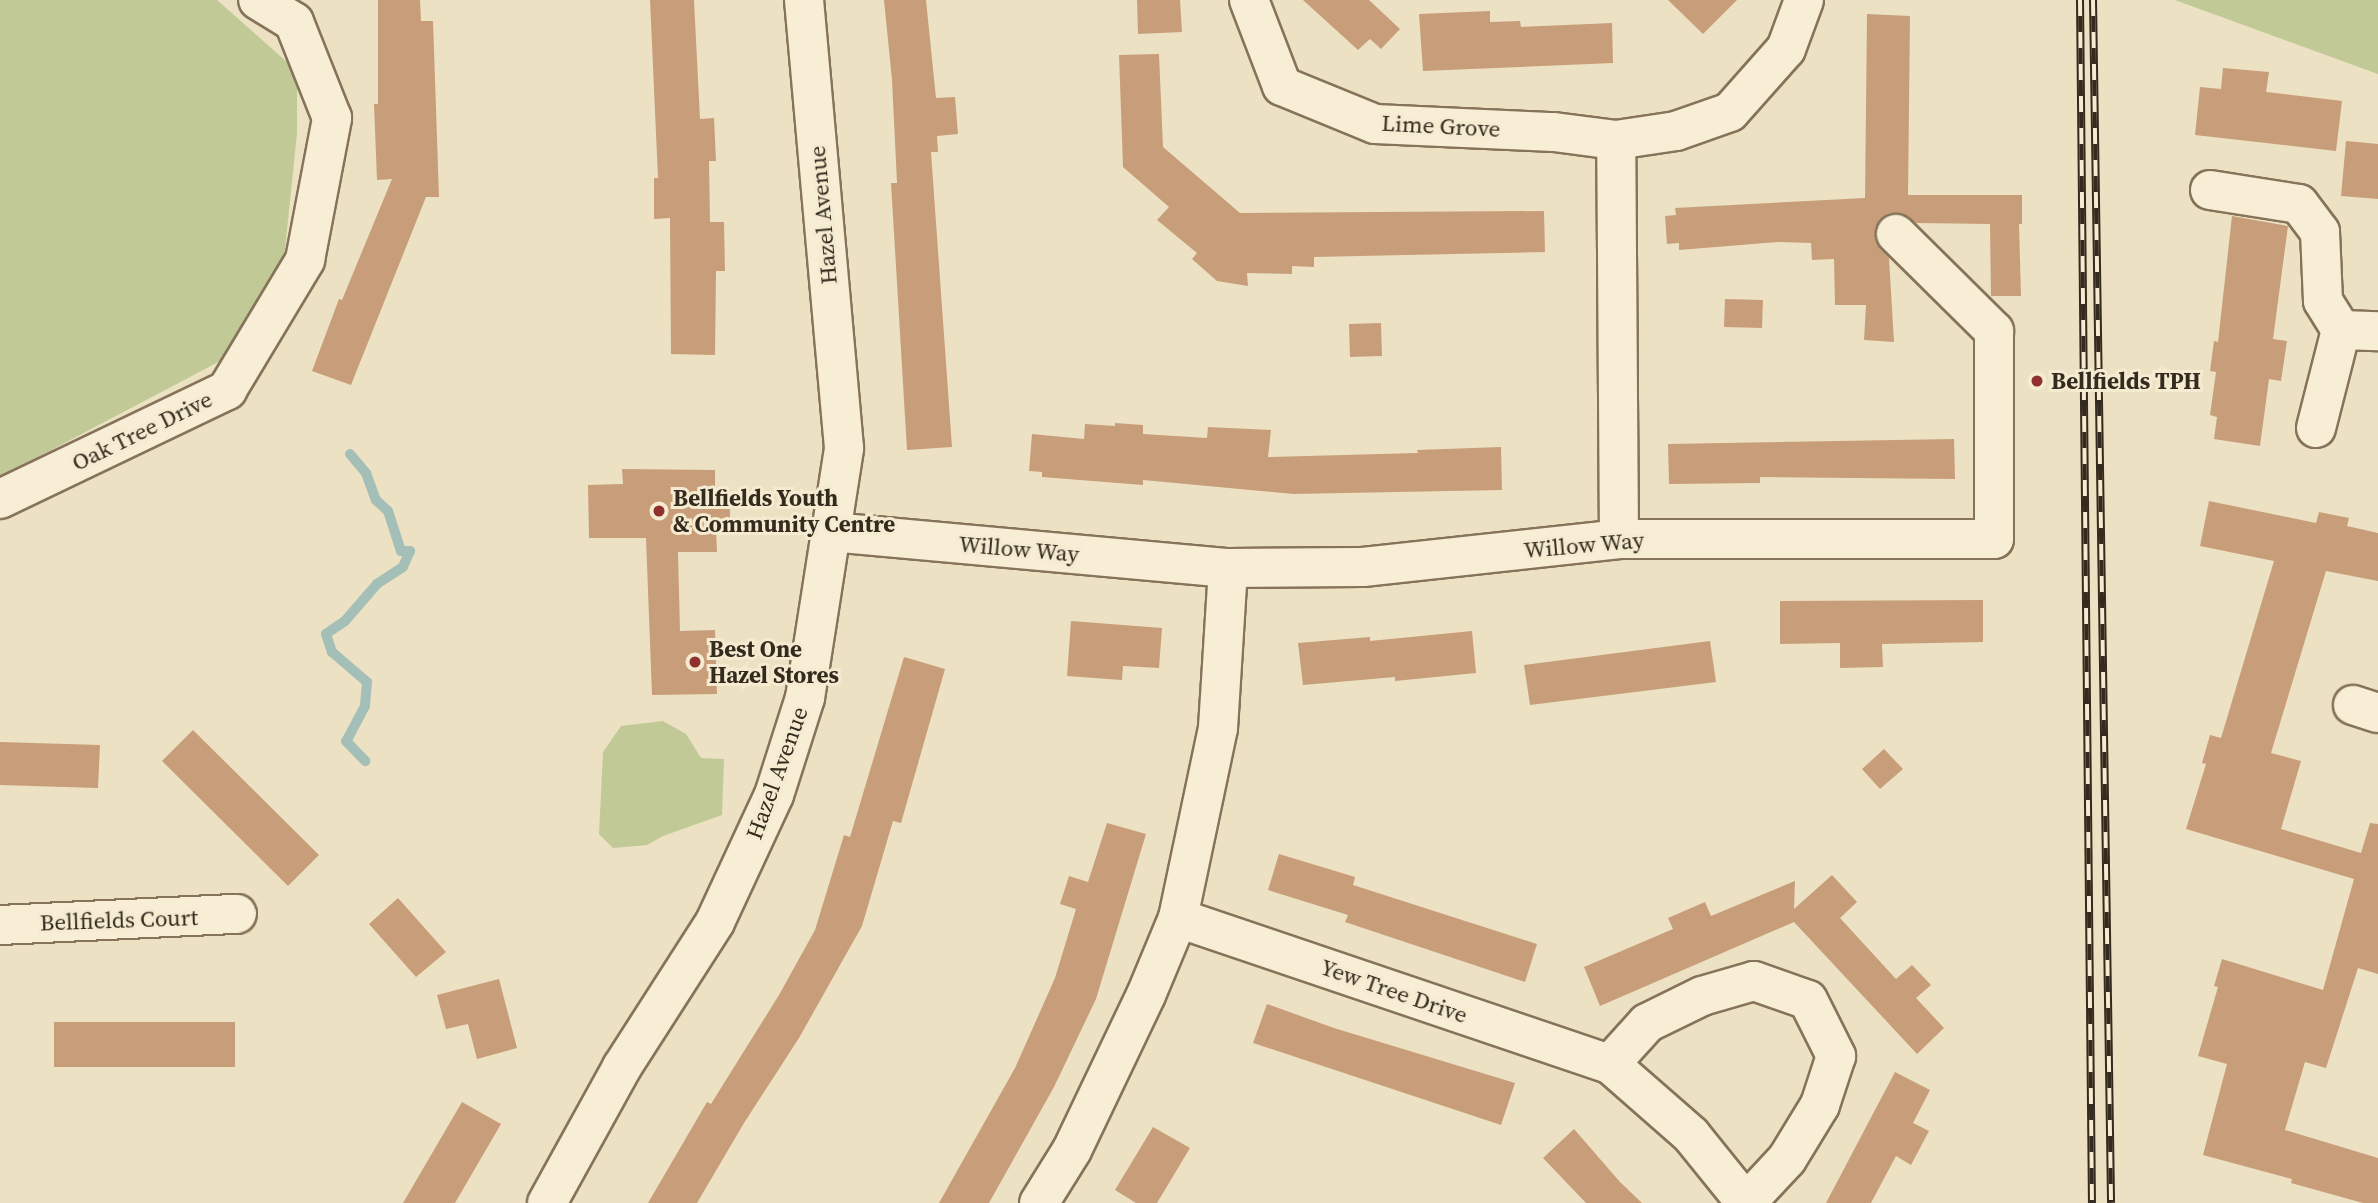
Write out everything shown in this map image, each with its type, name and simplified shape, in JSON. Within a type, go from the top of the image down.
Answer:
[{"type":"street","name":"Oak Tree Drive","points":[[0,499],[227,390],[305,260],[332,118],[294,22],[258,0]]},
{"type":"street","name":"Hazel Avenue","points":[[547,1203],[622,1067],[715,922],[774,795],[805,698],[844,448],[804,0]]},
{"type":"street","name":"Lime Grove","points":[[1249,0],[1282,86],[1375,124],[1554,132],[1616,140],[1676,131],[1730,112],[1786,49],[1804,0]]},
{"type":"street","points":[[1616,140],[1619,539]]},
{"type":"street","points":[[2210,190],[2298,204],[2320,232],[2323,301],[2360,330],[2316,428]]},
{"type":"street","name":"Willow Way","points":[[831,532],[1228,568],[1363,567],[1619,539],[1994,539],[1994,331],[1896,234]]},
{"type":"street","points":[[1039,1203],[1072,1150],[1146,995],[1178,918],[1218,728],[1228,568]]},
{"type":"street","name":"Bellfields Court","points":[[0,925],[237,915]]},
{"type":"street","name":"Yew Tree Drive","points":[[1178,918],[1611,1064],[1691,1135],[1746,1202],[1787,1159],[1820,1105],[1836,1056],[1808,1000],[1754,981],[1702,996],[1647,1023],[1611,1064]]},
{"type":"green space","points":[[0,0],[217,0],[297,71],[297,133],[284,259],[224,359],[0,477]]},
{"type":"green space","points":[[2175,0],[2378,0],[2378,74]]},
{"type":"green space","points":[[663,721],[686,734],[701,758],[724,759],[722,815],[663,836],[647,845],[613,848],[599,834],[603,752],[621,726]]},
{"type":"building","points":[[378,0],[420,0],[421,21],[433,21],[439,197],[426,197],[351,385],[312,371],[339,299],[342,300],[392,179],[377,180],[374,104],[378,104]]},
{"type":"building","points":[[650,0],[694,0],[700,119],[714,118],[716,161],[709,161],[710,222],[724,222],[725,271],[716,271],[715,355],[671,354],[670,218],[654,219],[654,178],[658,178]]},
{"type":"building","points":[[884,0],[926,0],[936,98],[955,97],[958,134],[937,136],[938,152],[931,152],[952,447],[907,450],[891,183],[897,183],[892,80]]},
{"type":"building","points":[[1137,0],[1180,0],[1182,32],[1138,34]]},
{"type":"building","points":[[1303,0],[1369,0],[1400,29],[1381,49],[1370,39],[1358,50]]},
{"type":"building","points":[[1668,0],[1737,0],[1703,34]]},
{"type":"building","points":[[1490,11],[1490,22],[1520,21],[1521,27],[1612,23],[1613,63],[1423,71],[1419,14]]},
{"type":"building","points":[[1867,14],[1910,16],[1908,195],[2022,195],[2022,224],[2019,224],[2021,296],[1991,296],[1990,224],[1916,223],[1901,213],[1890,213],[1880,219],[1875,229],[1875,239],[1889,258],[1894,342],[1864,340],[1866,305],[1835,305],[1834,259],[1812,260],[1811,243],[1778,242],[1679,250],[1679,243],[1667,244],[1665,216],[1676,215],[1675,208],[1865,198]]},
{"type":"building","points":[[1159,54],[1163,147],[1240,213],[1544,211],[1545,252],[1314,257],[1314,267],[1292,266],[1292,274],[1247,273],[1248,286],[1217,281],[1192,259],[1197,253],[1157,220],[1169,207],[1123,167],[1119,55]]},
{"type":"building","points":[[2223,68],[2269,72],[2266,92],[2342,101],[2336,151],[2195,135],[2200,87],[2221,89]]},
{"type":"building","points":[[2346,141],[2378,144],[2378,199],[2341,196]]},
{"type":"building","points":[[2232,216],[2288,226],[2273,339],[2287,341],[2281,381],[2269,379],[2260,446],[2214,439],[2217,417],[2210,415],[2216,372],[2210,371],[2214,341],[2218,342]]},
{"type":"building","points":[[1725,299],[1763,300],[1762,328],[1724,327]]},
{"type":"building","points":[[1381,323],[1382,356],[1350,357],[1349,324]]},
{"type":"building","points":[[1115,423],[1143,425],[1143,434],[1207,438],[1208,427],[1271,430],[1268,457],[1418,453],[1417,450],[1501,447],[1502,490],[1293,494],[1143,480],[1143,485],[1042,477],[1042,472],[1029,471],[1032,434],[1084,439],[1085,424],[1115,426]]},
{"type":"building","points":[[1954,439],[1955,479],[1760,477],[1760,483],[1669,484],[1668,444]]},
{"type":"building","points":[[622,469],[715,470],[715,493],[730,493],[730,528],[716,529],[717,552],[678,552],[680,631],[715,630],[717,694],[652,695],[646,538],[589,538],[588,485],[623,484]]},
{"type":"building","points":[[2209,501],[2316,523],[2319,512],[2349,518],[2347,526],[2378,533],[2378,581],[2326,571],[2271,753],[2301,761],[2281,829],[2361,853],[2370,823],[2378,824],[2378,974],[2358,968],[2326,1068],[2305,1062],[2285,1130],[2378,1158],[2378,1203],[2363,1203],[2291,1183],[2292,1179],[2203,1155],[2227,1064],[2198,1056],[2218,987],[2214,986],[2222,959],[2323,990],[2354,879],[2186,829],[2206,764],[2202,763],[2210,735],[2221,738],[2274,561],[2200,546]]},
{"type":"building","points":[[1983,600],[1983,642],[1882,644],[1883,667],[1840,668],[1840,643],[1780,644],[1780,601]]},
{"type":"building","points":[[1071,621],[1162,628],[1159,668],[1123,666],[1122,680],[1067,676]]},
{"type":"building","points":[[1472,631],[1476,673],[1395,681],[1395,677],[1303,685],[1298,643],[1370,637],[1370,641]]},
{"type":"building","points":[[1710,641],[1716,682],[1530,705],[1524,665]]},
{"type":"building","points":[[904,657],[945,669],[901,823],[893,821],[862,926],[799,1038],[697,1203],[648,1203],[707,1102],[711,1104],[779,995],[815,930],[844,835],[850,837]]},
{"type":"building","points":[[193,730],[319,855],[288,886],[162,761]]},
{"type":"building","points":[[0,742],[100,745],[98,788],[0,785]]},
{"type":"building","points":[[1884,749],[1903,769],[1880,789],[1862,769]]},
{"type":"building","points":[[1107,823],[1146,834],[1096,999],[1054,1087],[989,1203],[939,1203],[1015,1068],[1055,978],[1076,909],[1060,904],[1069,876],[1088,882]]},
{"type":"building","points":[[1279,854],[1355,877],[1353,885],[1537,944],[1525,982],[1345,922],[1348,915],[1268,890]]},
{"type":"building","points":[[1832,875],[1857,902],[1840,918],[1896,979],[1912,965],[1931,985],[1916,998],[1944,1028],[1917,1054],[1794,922],[1600,1006],[1584,967],[1673,929],[1668,918],[1705,902],[1711,916],[1795,881],[1794,909]]},
{"type":"building","points":[[398,898],[446,952],[416,977],[369,924]]},
{"type":"building","points":[[499,979],[517,1048],[477,1059],[468,1024],[446,1029],[437,995]]},
{"type":"building","points":[[1267,1004],[1334,1028],[1515,1083],[1501,1125],[1253,1043]]},
{"type":"building","points":[[54,1022],[235,1022],[235,1067],[54,1067]]},
{"type":"building","points":[[1895,1072],[1930,1090],[1913,1123],[1929,1131],[1911,1165],[1896,1156],[1871,1203],[1826,1203]]},
{"type":"building","points":[[462,1102],[501,1124],[455,1203],[403,1203]]},
{"type":"building","points":[[1153,1127],[1190,1148],[1157,1203],[1136,1203],[1115,1190]]},
{"type":"building","points":[[1574,1129],[1642,1203],[1586,1203],[1543,1158]]},
{"type":"waterway","points":[[350,454],[366,473],[376,500],[388,511],[401,551],[410,551],[403,567],[377,584],[345,621],[326,634],[332,652],[367,682],[365,706],[346,741],[365,761]]},
{"type":"railway","points":[[2080,0],[2092,1203]]},
{"type":"railway","points":[[2093,0],[2111,1203]]},
{"type":"place","name":"Bellfields TPH","points":[[2037,381]]},
{"type":"place","name":"Bellfields Youth & Community Centre","points":[[659,511]]},
{"type":"place","name":"Best One Hazel Stores","points":[[695,662]]}]
